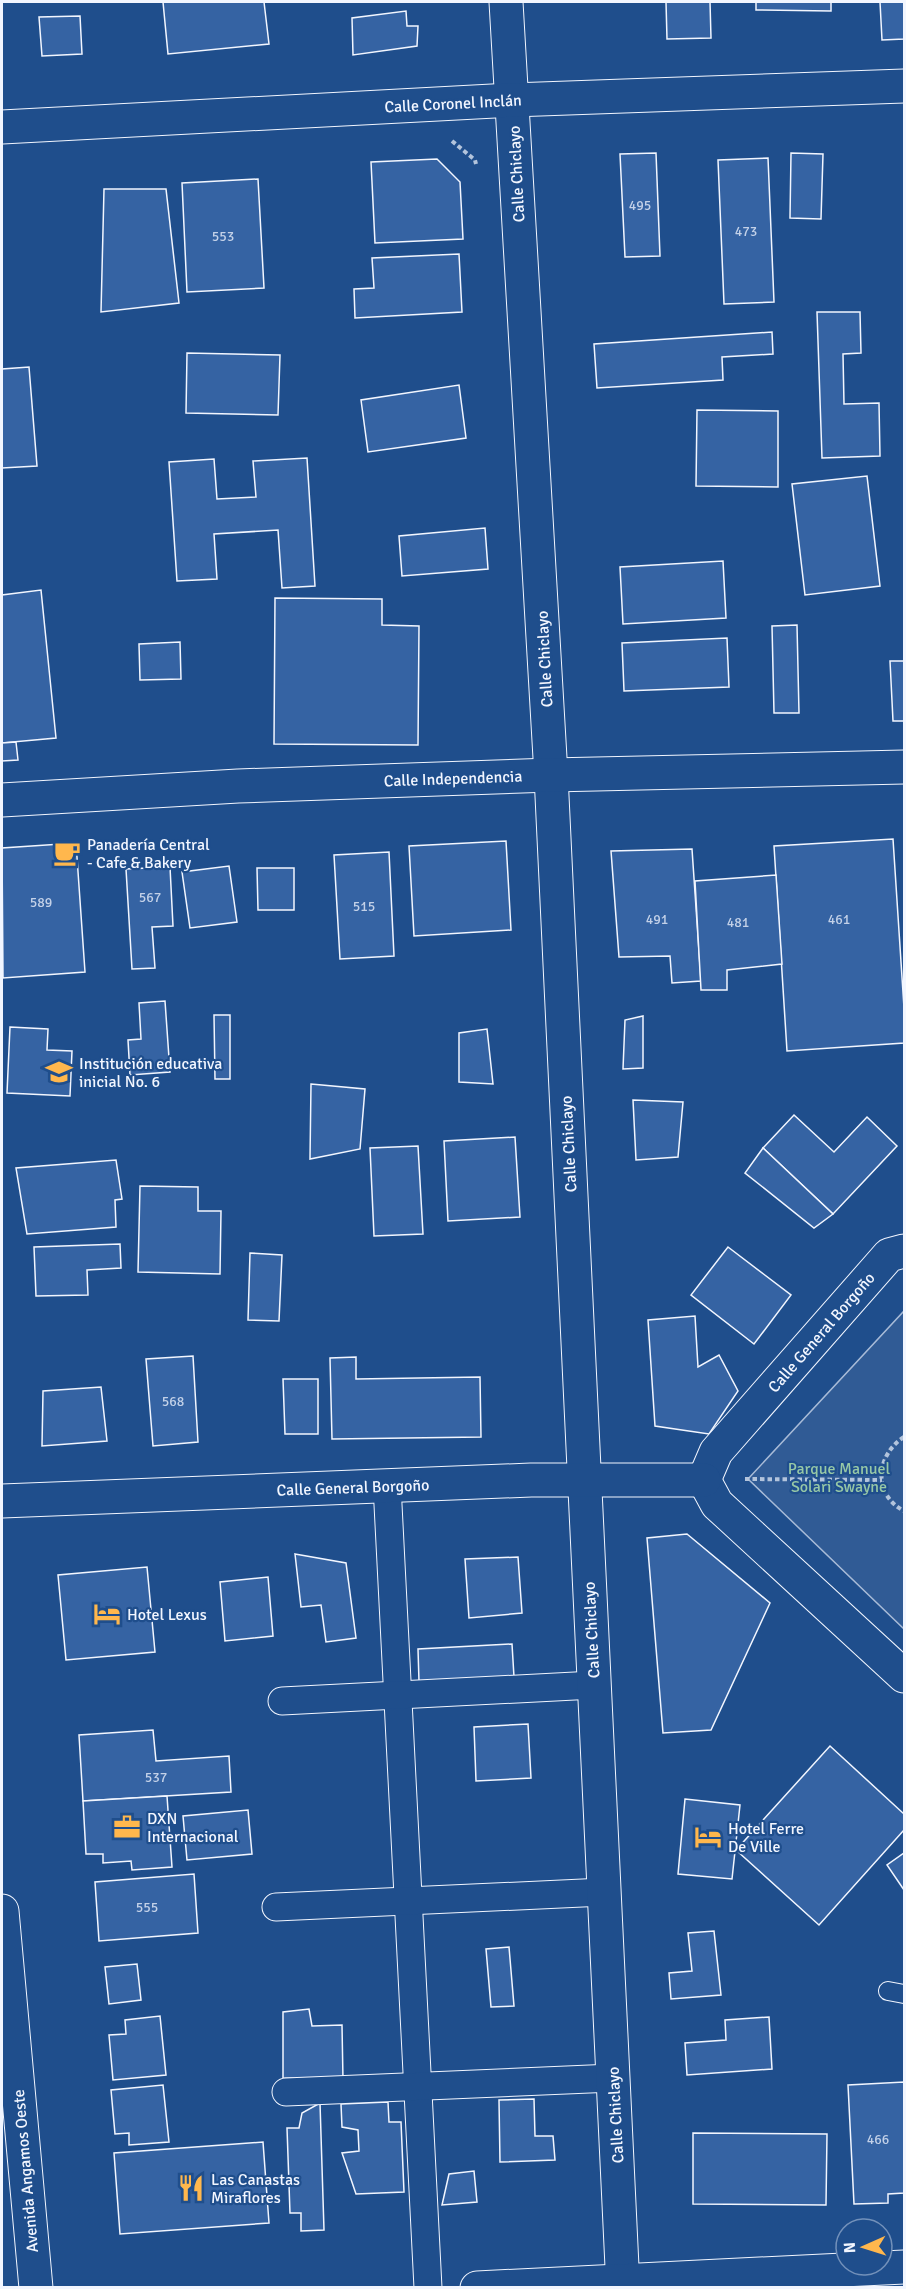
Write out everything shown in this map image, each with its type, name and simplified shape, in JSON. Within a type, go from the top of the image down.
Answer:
[{"type":"street","name":"Calle Chiclayo","points":[[506,2],[551,775],[623,2284]]},
{"type":"street","name":"Calle Coronel Inclán","points":[[2,127],[512,100],[904,86]]},
{"type":"street","name":"Calle Independencia","points":[[2,800],[238,786],[551,775],[904,767]]},
{"type":"street","name":"Calle General Borgoño","points":[[2,1502],[387,1485],[584,1479],[704,1480],[716,1452],[889,1255],[904,1251]]},
{"type":"street","points":[[704,1480],[717,1504],[904,1676]]},
{"type":"street","points":[[387,1485],[428,2288]]},
{"type":"street","points":[[282,1701],[594,1685]]},
{"type":"street","points":[[276,1907],[604,1892]]},
{"type":"street","name":"Avenida Angamos Oeste","points":[[2,1911],[36,2288]]},
{"type":"street","points":[[286,2092],[613,2078]]},
{"type":"street","points":[[477,2288],[623,2284],[904,2267]]},
{"type":"path","points":[[904,1437],[894,1444],[886,1455],[882,1467],[885,1491],[892,1502],[904,1511]]},
{"type":"path","points":[[704,1480],[882,1480]]},
{"type":"shaded area","name":"Parque Manuel Solari Swayne","points":[[904,1311],[904,1629],[748,1479]]},
{"type":"building","points":[[163,2],[264,2],[269,44],[168,54]]},
{"type":"building","points":[[666,2],[710,2],[711,38],[667,39]]},
{"type":"building","points":[[756,2],[831,2],[831,11],[756,10]]},
{"type":"building","points":[[880,2],[904,2],[904,39],[882,40]]},
{"type":"building","points":[[406,11],[407,26],[418,26],[417,46],[353,55],[352,18]]},
{"type":"building","points":[[80,16],[82,54],[42,56],[39,17]]},
{"type":"building","points":[[656,153],[660,256],[625,257],[620,154]]},
{"type":"building","points":[[791,153],[823,154],[821,219],[790,218]]},
{"type":"building","points":[[768,158],[774,302],[724,304],[718,160]]},
{"type":"building","points":[[437,159],[460,182],[463,239],[375,243],[371,162]]},
{"type":"building","points":[[258,179],[264,288],[187,292],[182,183]]},
{"type":"building","points":[[104,189],[166,189],[179,303],[101,312]]},
{"type":"building","points":[[459,254],[462,312],[355,318],[354,289],[374,288],[372,258]]},
{"type":"building","points":[[817,312],[860,312],[861,353],[843,354],[844,404],[879,403],[880,456],[822,458]]},
{"type":"building","points":[[772,332],[773,354],[722,357],[723,380],[597,388],[594,344]]},
{"type":"building","points":[[187,353],[280,355],[278,415],[186,413]]},
{"type":"building","points":[[29,367],[37,466],[2,468],[2,369]]},
{"type":"building","points":[[459,385],[466,438],[368,452],[361,400]]},
{"type":"building","points":[[697,410],[778,411],[778,487],[696,486]]},
{"type":"building","points":[[307,458],[315,586],[282,588],[278,530],[214,534],[217,579],[177,581],[169,462],[214,459],[217,499],[256,497],[253,461]]},
{"type":"building","points":[[867,476],[880,586],[805,595],[792,484]]},
{"type":"building","points":[[485,528],[488,569],[402,576],[399,536]]},
{"type":"building","points":[[723,561],[726,618],[623,624],[620,567]]},
{"type":"building","points":[[41,590],[56,738],[2,743],[2,595]]},
{"type":"building","points":[[275,598],[382,599],[382,625],[419,626],[418,745],[274,744]]},
{"type":"building","points":[[797,625],[799,713],[774,713],[772,626]]},
{"type":"building","points":[[727,638],[729,687],[624,691],[622,643]]},
{"type":"building","points":[[180,642],[181,679],[140,680],[139,644]]},
{"type":"building","points":[[890,661],[904,661],[904,721],[893,721]]},
{"type":"building","points":[[16,742],[18,760],[2,761],[2,743]]},
{"type":"building","points":[[893,839],[904,1008],[904,1043],[787,1051],[774,846]]},
{"type":"building","points":[[506,841],[511,930],[414,936],[409,846]]},
{"type":"building","points":[[76,843],[85,972],[3,978],[2,848]]},
{"type":"building","points":[[692,849],[701,981],[672,983],[670,956],[619,957],[611,851]]},
{"type":"building","points":[[389,852],[394,956],[340,959],[334,855]]},
{"type":"building","points":[[229,866],[237,922],[190,928],[182,872]]},
{"type":"building","points":[[170,867],[173,926],[152,927],[155,968],[132,969],[126,869]]},
{"type":"building","points":[[257,868],[294,868],[294,910],[258,910]]},
{"type":"building","points":[[776,875],[782,964],[727,970],[727,990],[701,990],[695,881]]},
{"type":"building","points":[[165,1001],[170,1072],[130,1075],[128,1040],[141,1039],[139,1003]]},
{"type":"building","points":[[214,1015],[230,1015],[230,1079],[215,1079]]},
{"type":"building","points":[[643,1016],[643,1068],[623,1069],[625,1020]]},
{"type":"building","points":[[10,1027],[48,1029],[47,1050],[72,1051],[70,1096],[7,1093]]},
{"type":"building","points":[[487,1029],[493,1084],[459,1082],[459,1033]]},
{"type":"building","points":[[311,1084],[365,1089],[360,1149],[310,1159]]},
{"type":"building","points":[[633,1100],[683,1102],[678,1157],[636,1160]]},
{"type":"building","points":[[794,1115],[834,1152],[867,1117],[897,1146],[833,1214],[763,1148]]},
{"type":"building","points":[[515,1137],[520,1217],[448,1221],[444,1141]]},
{"type":"building","points":[[418,1146],[423,1234],[374,1236],[370,1148]]},
{"type":"building","points":[[763,1148],[833,1214],[814,1228],[745,1173]]},
{"type":"building","points":[[116,1160],[122,1199],[115,1200],[116,1227],[27,1234],[16,1168]]},
{"type":"building","points":[[140,1186],[198,1187],[198,1211],[221,1211],[220,1274],[138,1272]]},
{"type":"building","points":[[120,1244],[121,1268],[87,1270],[88,1295],[36,1296],[34,1247]]},
{"type":"building","points":[[728,1247],[791,1295],[754,1344],[691,1295]]},
{"type":"building","points":[[250,1253],[282,1255],[279,1321],[248,1320]]},
{"type":"building","points":[[695,1316],[698,1367],[719,1355],[738,1391],[709,1434],[655,1426],[648,1320]]},
{"type":"building","points":[[193,1356],[198,1442],[153,1446],[146,1359]]},
{"type":"building","points":[[356,1357],[356,1379],[480,1377],[481,1437],[332,1439],[330,1358]]},
{"type":"building","points":[[283,1379],[318,1379],[318,1434],[285,1434]]},
{"type":"building","points":[[101,1387],[107,1441],[42,1446],[43,1391]]},
{"type":"building","points":[[687,1534],[770,1603],[711,1730],[663,1733],[647,1538]]},
{"type":"building","points":[[295,1554],[346,1563],[356,1638],[326,1642],[321,1605],[301,1607]]},
{"type":"building","points":[[518,1557],[522,1613],[469,1618],[465,1559]]},
{"type":"building","name":"Hotel Lexus","points":[[147,1567],[155,1652],[66,1660],[58,1575]]},
{"type":"building","points":[[268,1577],[273,1636],[225,1641],[220,1582]]},
{"type":"building","points":[[512,1644],[514,1677],[419,1682],[418,1649]]},
{"type":"building","points":[[528,1724],[531,1778],[476,1781],[474,1727]]},
{"type":"building","points":[[153,1730],[156,1761],[229,1756],[231,1792],[83,1801],[79,1735]]},
{"type":"building","points":[[830,1746],[904,1814],[904,1830],[819,1925],[736,1850]]},
{"type":"building","name":"DXN Internacional","points":[[167,1796],[172,1867],[132,1870],[131,1861],[103,1863],[103,1854],[86,1854],[83,1801]]},
{"type":"building","points":[[685,1799],[740,1805],[732,1879],[678,1874]]},
{"type":"building","points":[[248,1810],[252,1854],[187,1860],[183,1816]]},
{"type":"building","points":[[904,1853],[904,1890],[887,1865]]},
{"type":"building","points":[[194,1874],[198,1933],[99,1941],[95,1882]]},
{"type":"building","points":[[714,1931],[721,1995],[671,1999],[669,1973],[692,1971],[688,1933]]},
{"type":"building","points":[[509,1947],[514,2006],[491,2007],[486,1949]]},
{"type":"building","points":[[137,1964],[141,2000],[109,2004],[105,1967]]},
{"type":"building","points":[[309,2009],[312,2026],[342,2025],[343,2080],[283,2078],[283,2012]]},
{"type":"building","points":[[160,2016],[166,2075],[113,2080],[109,2035],[126,2034],[125,2020]]},
{"type":"building","points":[[769,2017],[772,2069],[687,2075],[685,2043],[726,2040],[725,2020]]},
{"type":"building","points":[[904,2082],[904,2193],[888,2194],[888,2203],[854,2204],[848,2085]]},
{"type":"building","points":[[163,2085],[169,2142],[129,2145],[129,2133],[115,2134],[111,2090]]},
{"type":"building","points":[[534,2099],[535,2136],[553,2136],[555,2160],[500,2162],[499,2100]]},
{"type":"building","points":[[388,2102],[389,2122],[401,2122],[404,2192],[356,2194],[342,2153],[359,2151],[358,2130],[342,2127],[341,2104]]},
{"type":"building","points":[[320,2103],[324,2230],[301,2231],[301,2213],[290,2213],[287,2128],[299,2128],[302,2113]]},
{"type":"building","points":[[693,2133],[827,2134],[826,2205],[693,2204]]},
{"type":"building","name":"Las Canastas Miraflores","points":[[263,2142],[269,2223],[120,2234],[114,2153]]},
{"type":"building","points":[[474,2171],[477,2202],[442,2205],[449,2174]]},
{"type":"place","name":"Panadería Central - Cafe & Bakery","points":[[67,853]]},
{"type":"place","name":"Institución educativa inicial No. 6","points":[[59,1072]]},
{"type":"place","name":"Hotel Lexus","points":[[107,1614]]},
{"type":"place","name":"DXN Internacional","points":[[127,1827]]},
{"type":"place","name":"Hotel Ferre De Ville","points":[[708,1837]]},
{"type":"place","name":"Las Canastas Miraflores","points":[[191,2188]]}]
